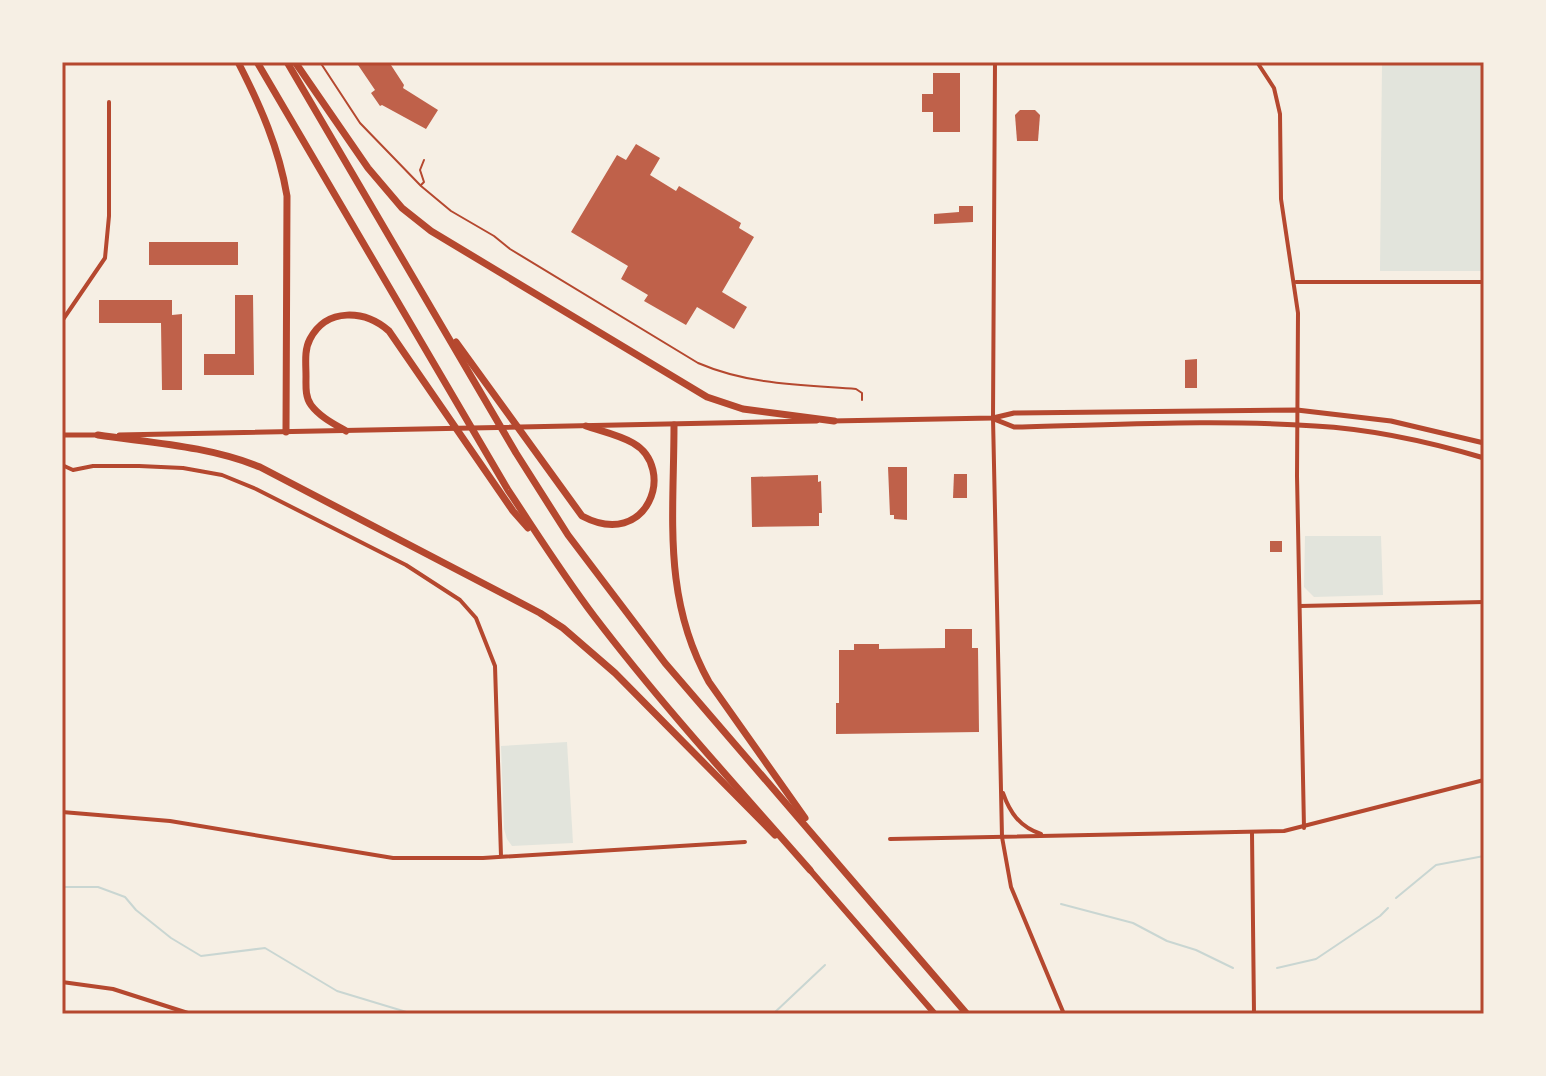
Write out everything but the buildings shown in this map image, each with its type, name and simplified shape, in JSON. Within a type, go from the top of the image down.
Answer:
[{"type":"highway","points":[[238,62],[260,107],[282,167],[287,196],[286,432]]},
{"type":"highway","points":[[257,62],[508,490],[593,615],[935,1014]]},
{"type":"highway","points":[[287,62],[516,453],[586,560],[665,663],[967,1014]]},
{"type":"highway","points":[[295,62],[368,168],[402,208],[431,231],[707,397],[743,409],[834,421]]},
{"type":"highway","points":[[429,303],[582,516],[601,524],[627,523],[639,515],[651,498],[654,487],[649,462],[633,443],[586,426]]},
{"type":"highway","points":[[346,431],[320,415],[310,403],[306,391],[306,356],[309,340],[320,326],[348,314],[363,315],[378,321],[389,331],[513,511],[546,547]]},
{"type":"highway","points":[[674,425],[674,578],[682,620],[709,682],[827,849]]},
{"type":"highway","points":[[98,435],[202,449],[250,463],[540,613],[586,646],[740,799],[762,825],[788,846]]},
{"type":"main road","points":[[62,435],[993,418],[1014,413],[1297,410],[1391,421],[1484,443]]},
{"type":"main road","points":[[993,418],[1014,427],[1223,423],[1296,425],[1392,436],[1484,458]]},
{"type":"street","points":[[995,62],[993,418],[1002,837],[1011,887],[1064,1014]]},
{"type":"street","points":[[1257,62],[1274,88],[1280,114],[1281,199],[1296,282],[1298,313],[1296,425],[1304,828]]},
{"type":"street","points":[[62,321],[105,258],[109,216],[109,102]]},
{"type":"street","points":[[1296,282],[1484,282]]},
{"type":"street","points":[[62,465],[73,470],[116,466],[183,468],[222,475],[406,565],[460,600],[476,618],[495,666],[501,856]]},
{"type":"street","points":[[1300,606],[1484,602]]},
{"type":"street","points":[[890,839],[1252,833],[1304,828],[1484,780]]},
{"type":"street","points":[[1001,786],[1008,808],[1020,822],[1033,832],[1047,836]]},
{"type":"street","points":[[62,812],[170,821],[393,858],[441,860],[745,842]]},
{"type":"street","points":[[1252,833],[1254,1014]]},
{"type":"street","points":[[62,982],[113,989],[191,1014]]},
{"type":"path","points":[[320,62],[360,123],[421,186],[451,211],[510,249],[698,363],[736,378],[759,382],[856,389],[862,393],[862,400]]},
{"type":"path","points":[[421,186],[424,182],[420,170],[424,160]]},
{"type":"shaded area","points":[[1382,62],[1484,62],[1484,271],[1380,271]]},
{"type":"shaded area","points":[[1305,536],[1381,536],[1383,595],[1314,597],[1304,587]]},
{"type":"shaded area","points":[[567,742],[573,843],[512,846],[504,829],[501,746]]},
{"type":"waterway","points":[[1396,898],[1436,865],[1484,856]]},
{"type":"waterway","points":[[62,887],[98,887],[125,897],[171,938],[201,956],[265,948],[337,991],[413,1014]]},
{"type":"waterway","points":[[1061,904],[1133,923],[1167,941],[1196,950],[1233,968]]},
{"type":"waterway","points":[[1277,968],[1316,959],[1388,908]]},
{"type":"waterway","points":[[773,1014],[825,965]]}]
